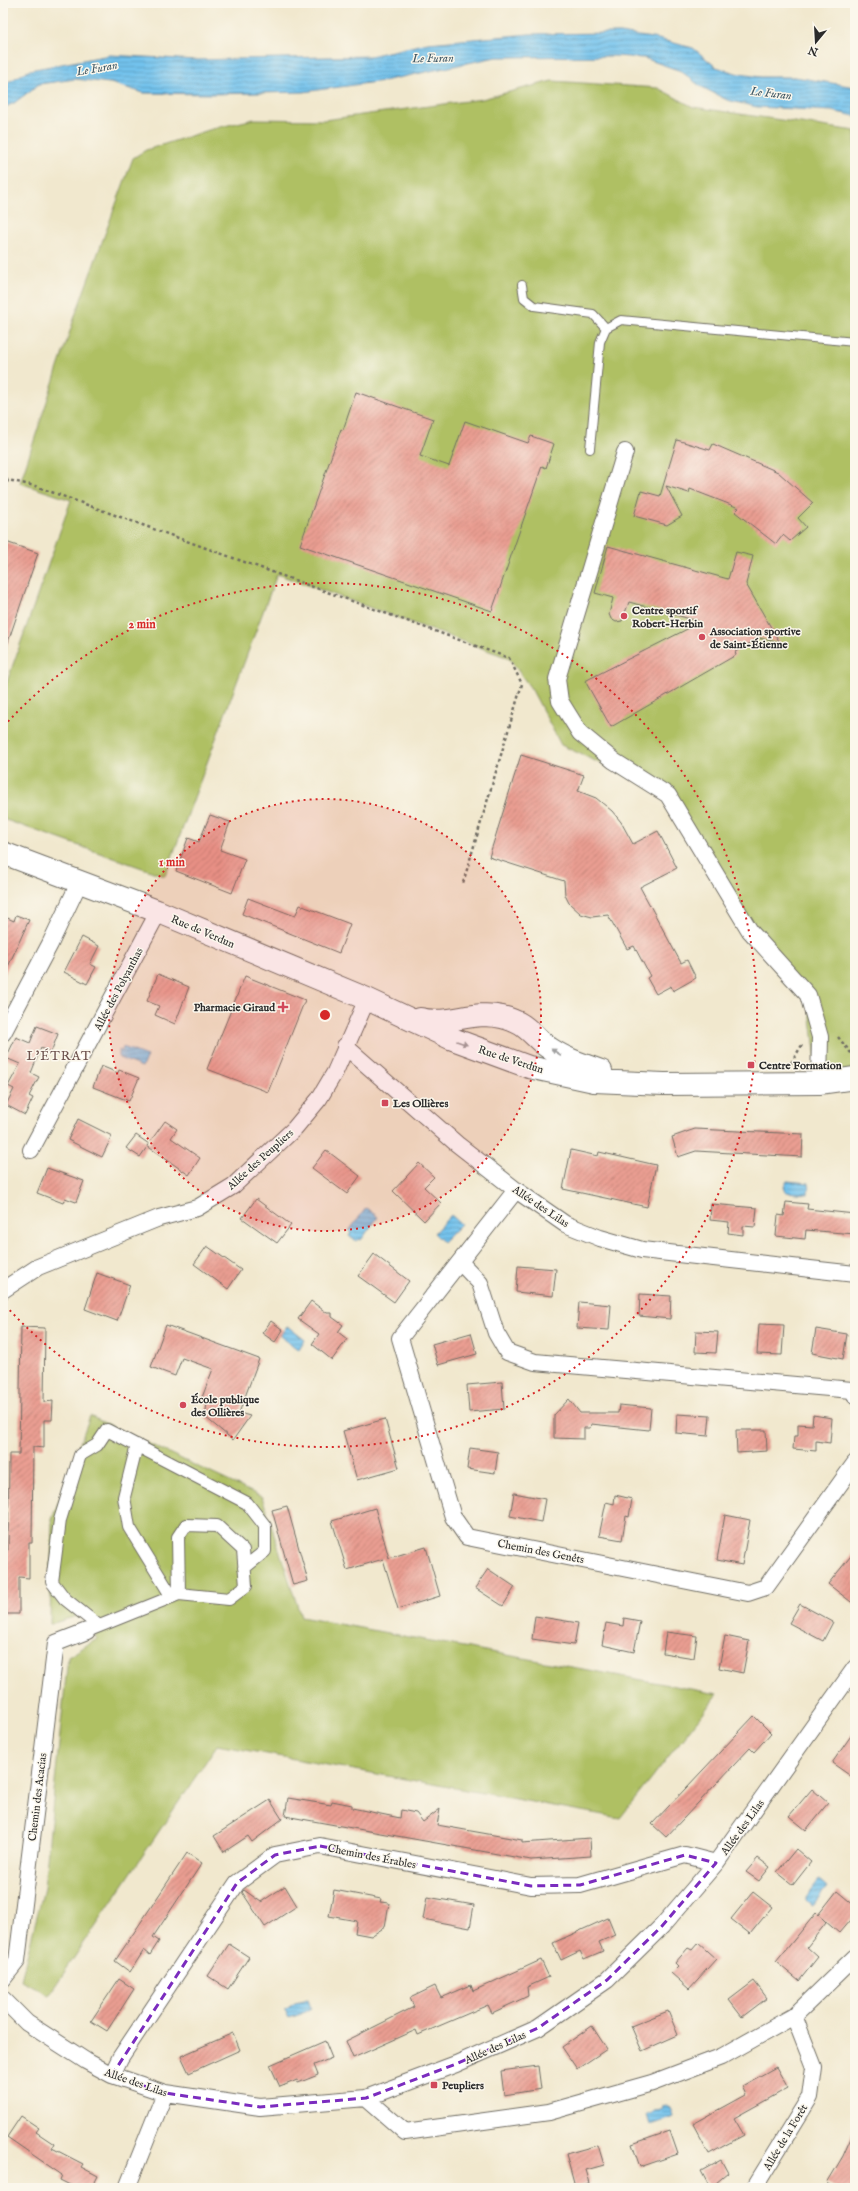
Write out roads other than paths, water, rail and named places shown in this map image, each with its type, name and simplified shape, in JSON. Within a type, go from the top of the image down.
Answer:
[{"type":"main road","name":"Rue de Verdun","points":[[3,853],[157,911],[402,1014],[450,1038],[529,1067],[594,1081],[627,1081],[664,1084],[819,1083],[855,1078]]},
{"type":"main road","name":"Rue de Verdun","points":[[402,1014],[437,1023],[487,1014],[504,1018],[526,1026],[545,1045],[567,1059],[627,1081]]},
{"type":"street","points":[[625,452],[557,679],[560,701],[580,733],[614,761],[668,795],[750,931],[808,995],[820,1037],[819,1083]]},
{"type":"street","points":[[3,1033],[8,1014],[50,944],[80,881]]},
{"type":"street","name":"Allée des Polyanthas","points":[[32,1150],[153,922],[157,911]]},
{"type":"street","name":"Allée des Peupliers","points":[[3,1290],[38,1267],[159,1218],[197,1208],[232,1186],[294,1129],[319,1099],[335,1072],[345,1046],[367,999]]},
{"type":"street","name":"Allée des Lilas","points":[[345,1046],[457,1144],[516,1190],[565,1224],[600,1238],[642,1250],[855,1274]]},
{"type":"street","name":"Chemin des Genêts","points":[[516,1190],[400,1338],[454,1517],[467,1536],[748,1592],[766,1586],[855,1463]]},
{"type":"street","points":[[460,1262],[480,1283],[496,1333],[507,1352],[535,1362],[852,1390],[855,1396]]},
{"type":"street","points":[[175,1595],[178,1537],[186,1525],[217,1526],[243,1550],[244,1568],[246,1586],[229,1599],[175,1595],[93,1629],[65,1599],[52,1582],[60,1520],[80,1455],[97,1445],[107,1430],[247,1503],[265,1526],[265,1551],[244,1568]]},
{"type":"street","points":[[137,1445],[124,1496],[129,1527],[175,1595]]},
{"type":"street","name":"Chemin des Acacias","points":[[3,1979],[17,1961],[56,1643],[93,1629]]},
{"type":"street","name":"Allée des Lilas","points":[[3,1999],[27,2023],[86,2062],[112,2075],[165,2093],[260,2107],[366,2098],[456,2064],[538,2028],[556,2016],[607,1980],[662,1926],[716,1863],[855,1668]]},
{"type":"street","name":"Chemin des Érables","points":[[112,2075],[120,2058],[237,1883],[275,1855],[320,1846],[531,1886],[580,1885],[685,1855],[716,1863]]},
{"type":"street","points":[[366,2098],[405,2132],[549,2112],[652,2083],[721,2057],[794,2016],[855,1957]]},
{"type":"street","name":"Allée de la Forêt","points":[[754,2188],[810,2097],[814,2067],[794,2016]]},
{"type":"street","points":[[127,2188],[165,2093]]},
{"type":"lane","points":[[522,285],[524,298],[534,306],[593,314],[606,328]]},
{"type":"lane","points":[[590,449],[600,342],[606,328],[621,320],[855,342]]},
{"type":"water","name":"Le Furan","points":[[620,33],[658,39],[693,48],[716,67],[739,74],[761,77],[795,77],[855,87],[855,116],[832,111],[757,107],[727,100],[700,86],[681,71],[644,58],[616,56],[496,57],[383,81],[303,92],[211,94],[144,93],[110,83],[75,79],[39,84],[14,103],[3,108],[3,85],[30,70],[110,55],[196,60],[370,56],[428,43],[530,34]]},
{"type":"water","points":[[123,1047],[147,1056],[142,1067],[119,1058],[119,1050],[122,1051]]},
{"type":"water","points":[[787,1181],[809,1183],[808,1194],[786,1192],[784,1187]]},
{"type":"water","points":[[366,1208],[378,1217],[361,1240],[359,1239],[357,1241],[349,1236],[351,1233],[349,1231]]},
{"type":"water","points":[[451,1215],[461,1224],[443,1242],[434,1233]]},
{"type":"water","points":[[287,1326],[305,1340],[299,1350],[280,1336]]},
{"type":"water","points":[[819,1880],[827,1887],[812,1906],[806,1900],[806,1897]]},
{"type":"water","points":[[308,2000],[311,2008],[301,2014],[289,2018],[285,2010],[295,2003]]},
{"type":"water","points":[[666,2105],[670,2107],[673,2117],[650,2125],[647,2115],[663,2109],[662,2106]]},
{"type":"place","name":"Centre sportif Robert-Herbin","points":[[624,616]]},
{"type":"place","name":"Association sportive de Saint-Étienne","points":[[702,637]]},
{"type":"place","name":"Pharmacie Giraud","points":[[283,1007]]},
{"type":"place","name":"Centre Formation","points":[[751,1065]]},
{"type":"place","name":"Les Ollières","points":[[385,1103]]},
{"type":"place","name":"École publique des Ollières","points":[[183,1405]]},
{"type":"place","name":"Peupliers","points":[[434,2085]]},
{"type":"district","name":"L'ÉTRAT","points":[[59,1055]]}]
